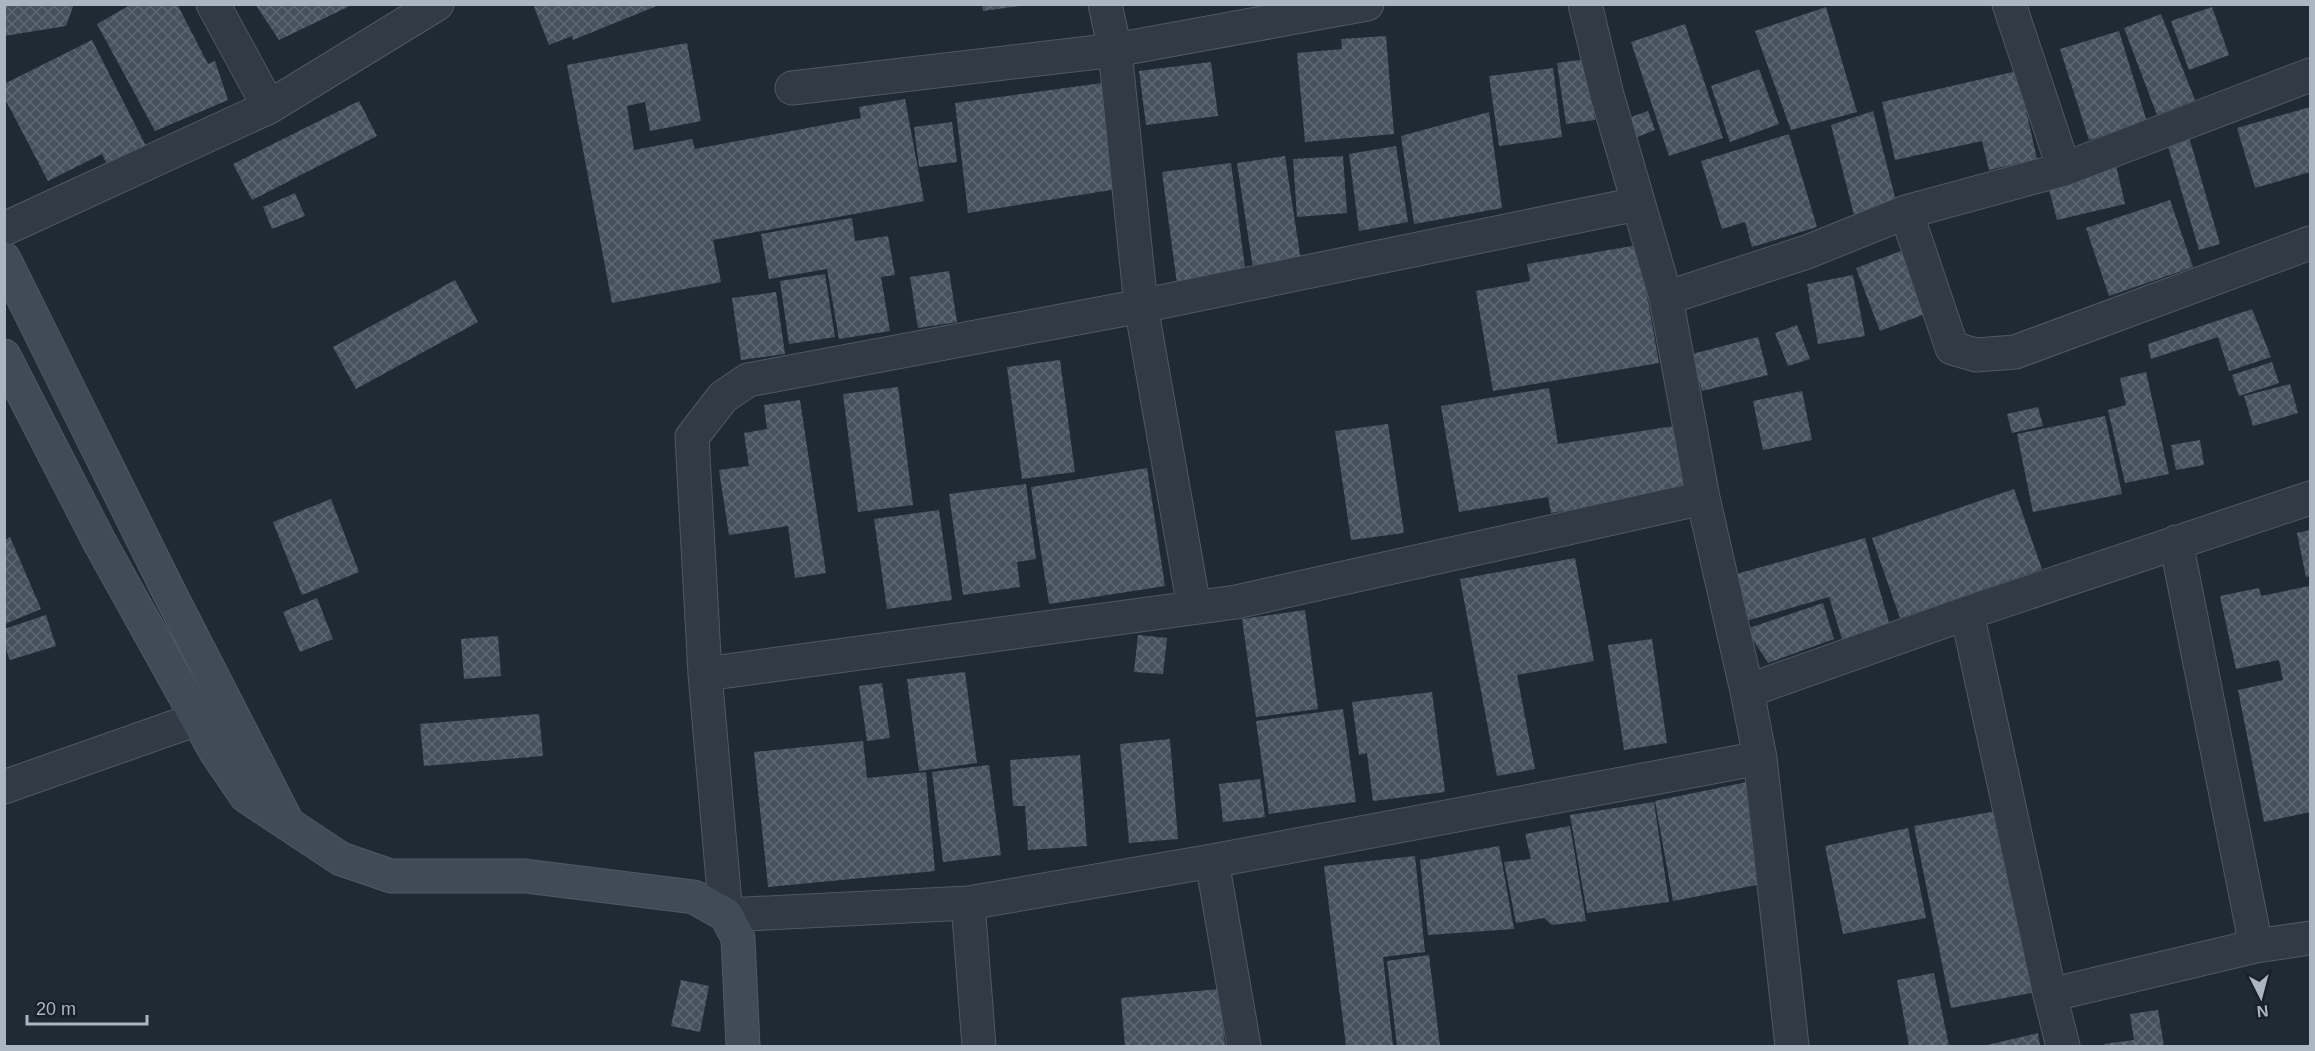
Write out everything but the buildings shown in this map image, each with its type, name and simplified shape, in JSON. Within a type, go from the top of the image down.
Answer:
[{"type":"street","points":[[213,4],[269,107]]},
{"type":"street","points":[[4,229],[269,107],[436,4]]},
{"type":"street","points":[[1105,4],[1115,50],[1140,306],[1194,607]]},
{"type":"street","points":[[792,88],[1115,50],[1367,4]]},
{"type":"street","points":[[1585,4],[1637,204],[1666,298],[1703,498],[1747,690],[1760,758],[1792,1047]]},
{"type":"street","points":[[2009,4],[2064,169]]},
{"type":"street","points":[[1666,298],[1807,252],[1906,212],[2064,169],[2310,75]]},
{"type":"street","points":[[743,1047],[738,938],[726,915],[705,674],[692,437],[723,397],[748,380],[1140,306],[1637,204]]},
{"type":"street","points":[[1906,212],[1952,348],[1976,355],[2015,352],[2310,243]]},
{"type":"street","points":[[4,259],[170,594],[288,824]]},
{"type":"street","points":[[4,356],[99,541],[216,752],[246,796],[341,859],[391,876],[525,876],[694,897],[726,915],[968,903],[1212,861],[1760,758]]},
{"type":"street","points":[[705,674],[1236,602],[1703,498]]},
{"type":"street","points":[[1747,690],[2310,498]]},
{"type":"street","points":[[2176,542],[2256,946]]},
{"type":"street","points":[[1967,614],[2063,1047]]},
{"type":"street","points":[[4,787],[197,719]]},
{"type":"street","points":[[1212,861],[1244,1047]]},
{"type":"street","points":[[968,903],[979,1047]]},
{"type":"street","points":[[2050,995],[2256,946],[2310,938]]}]
